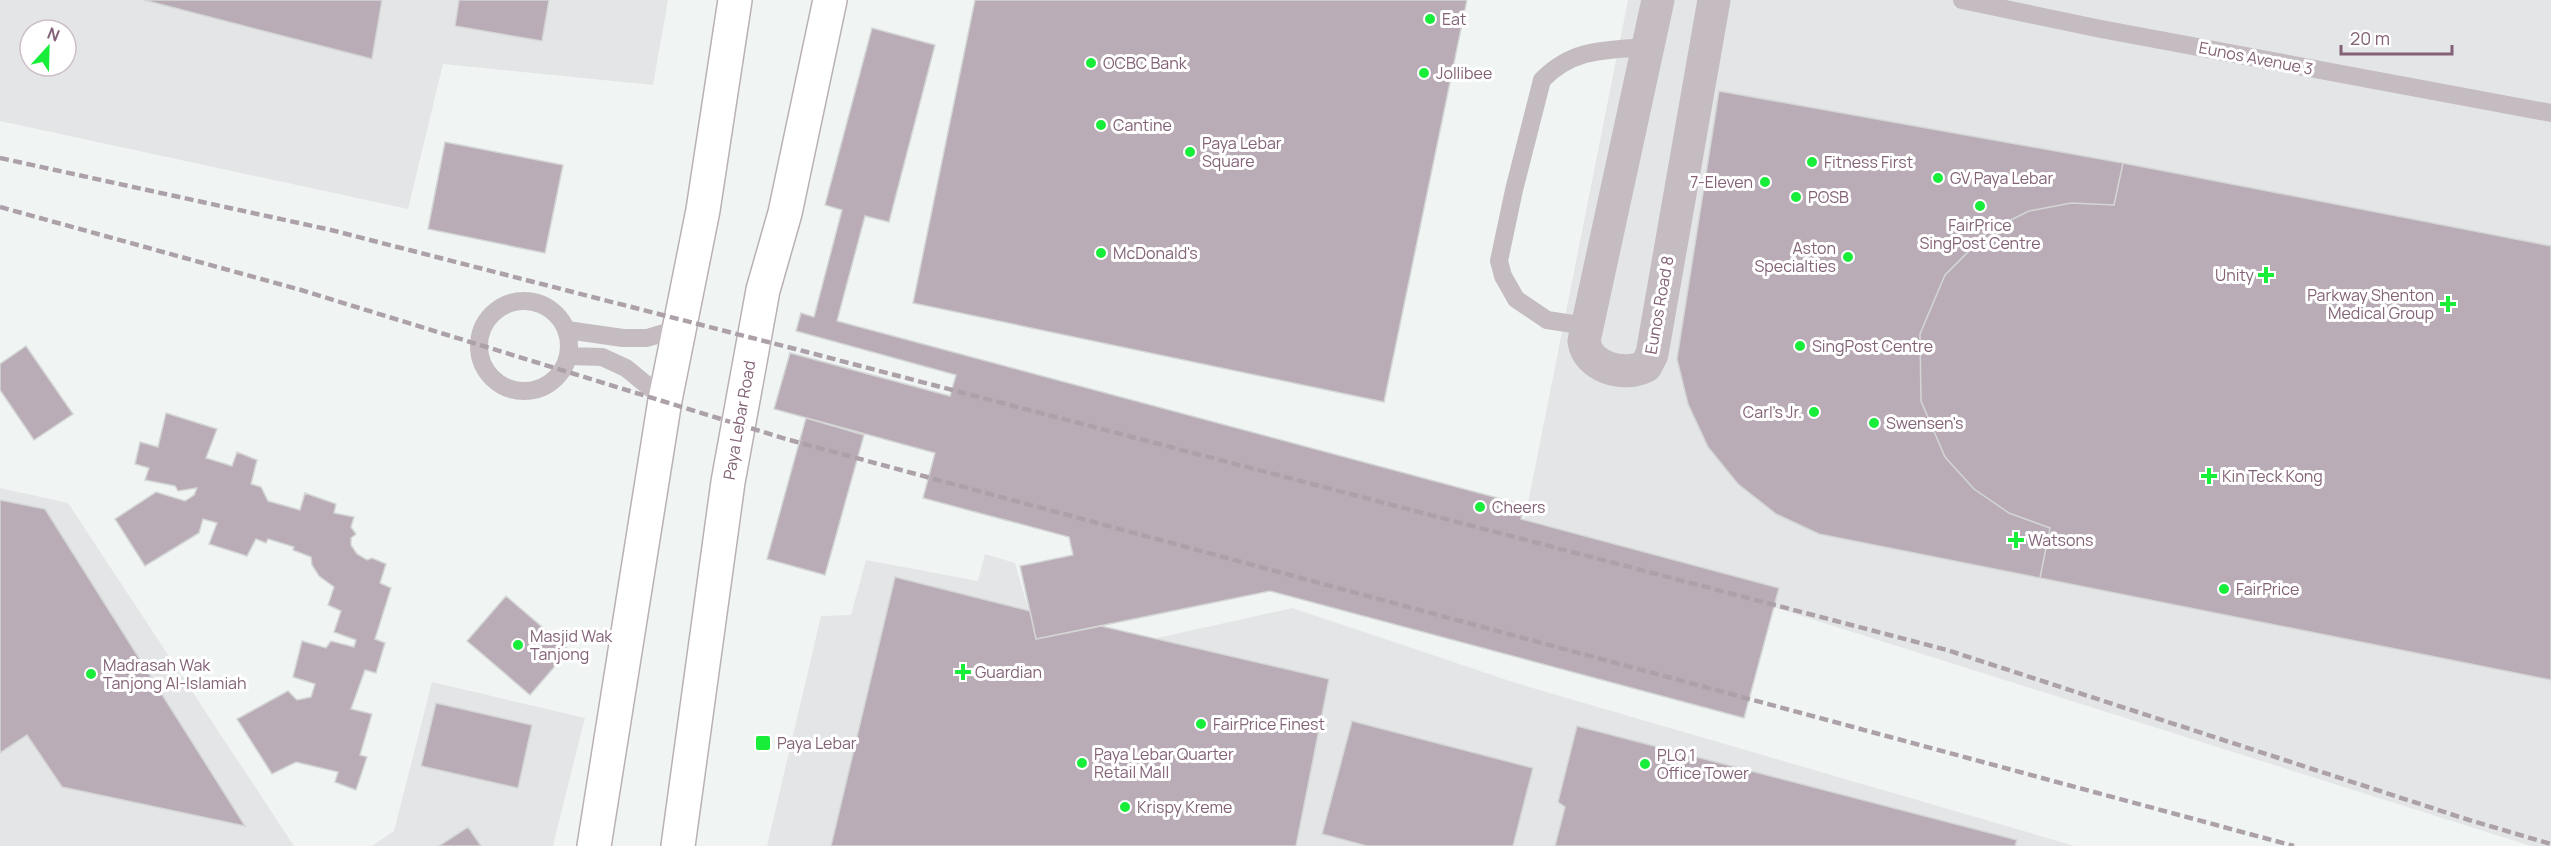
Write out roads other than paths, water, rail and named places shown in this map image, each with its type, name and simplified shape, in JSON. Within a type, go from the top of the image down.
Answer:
[{"type":"main road","points":[[594,846],[665,400],[703,210],[735,0]]},
{"type":"main road","name":"Paya Lebar Road","points":[[684,837],[732,459],[763,290],[784,213],[830,0]]},
{"type":"street","name":"Eunos Road 8","points":[[1658,0],[1586,326],[1585,351],[1593,361],[1603,367],[1631,371],[1640,369],[1649,360],[1714,0]]},
{"type":"lane","name":"Eunos Avenue 3","points":[[1962,0],[2101,29],[2551,113]]},
{"type":"lane","points":[[1586,326],[1548,320],[1516,299],[1503,276],[1498,261],[1542,80],[1554,68],[1573,57],[1598,51],[1648,47]]},
{"type":"lane","points":[[526,301],[541,304],[563,321],[567,330],[568,356],[565,366],[556,378],[544,387],[530,391],[514,390],[489,375],[482,362],[479,347],[481,333],[488,320],[498,309],[512,303],[526,301]]},
{"type":"lane","points":[[567,330],[623,338],[647,338],[680,327]]},
{"type":"lane","points":[[568,356],[602,357],[626,368],[665,400]]},
{"type":"railway","points":[[0,158],[331,230],[1947,650],[2469,820],[2551,844]]},
{"type":"railway","points":[[0,207],[301,290],[786,439],[2294,846]]},
{"type":"place","name":"Eat","points":[[1430,19]]},
{"type":"place","name":"OCBC Bank","points":[[1091,63]]},
{"type":"place","name":"Jollibee","points":[[1424,73]]},
{"type":"place","name":"Cantine","points":[[1101,125]]},
{"type":"place","name":"Paya Lebar Square","points":[[1190,152]]},
{"type":"place","name":"Fitness First","points":[[1812,162]]},
{"type":"place","name":"GV Paya Lebar","points":[[1938,178]]},
{"type":"place","name":"7-Eleven","points":[[1765,182]]},
{"type":"place","name":"POSB","points":[[1796,197]]},
{"type":"place","name":"FairPrice SingPost Centre","points":[[1980,206]]},
{"type":"place","name":"McDonald's","points":[[1101,253]]},
{"type":"place","name":"Aston Specialties","points":[[1848,257]]},
{"type":"place","name":"Unity","points":[[2266,275]]},
{"type":"place","name":"Parkway Shenton Medical Group","points":[[2448,304]]},
{"type":"place","name":"SingPost Centre","points":[[1800,346]]},
{"type":"place","name":"Carl's Jr.","points":[[1814,412]]},
{"type":"place","name":"Swensen's","points":[[1874,423]]},
{"type":"place","name":"Kin Teck Kong","points":[[2209,476]]},
{"type":"place","name":"Cheers","points":[[1480,507]]},
{"type":"place","name":"Watsons","points":[[2016,540]]},
{"type":"place","name":"FairPrice","points":[[2224,589]]},
{"type":"place","name":"Masjid Wak Tanjong","points":[[518,645]]},
{"type":"place","name":"Guardian","points":[[963,672]]},
{"type":"place","name":"Madrasah Wak Tanjong Al-Islamiah","points":[[91,674]]},
{"type":"place","name":"FairPrice Finest","points":[[1201,724]]},
{"type":"place","name":"Paya Lebar","points":[[763,743]]},
{"type":"place","name":"Paya Lebar Quarter Retail Mall","points":[[1082,763]]},
{"type":"place","name":"PLQ 1 Office Tower","points":[[1645,764]]},
{"type":"place","name":"Krispy Kreme","points":[[1125,807]]}]
